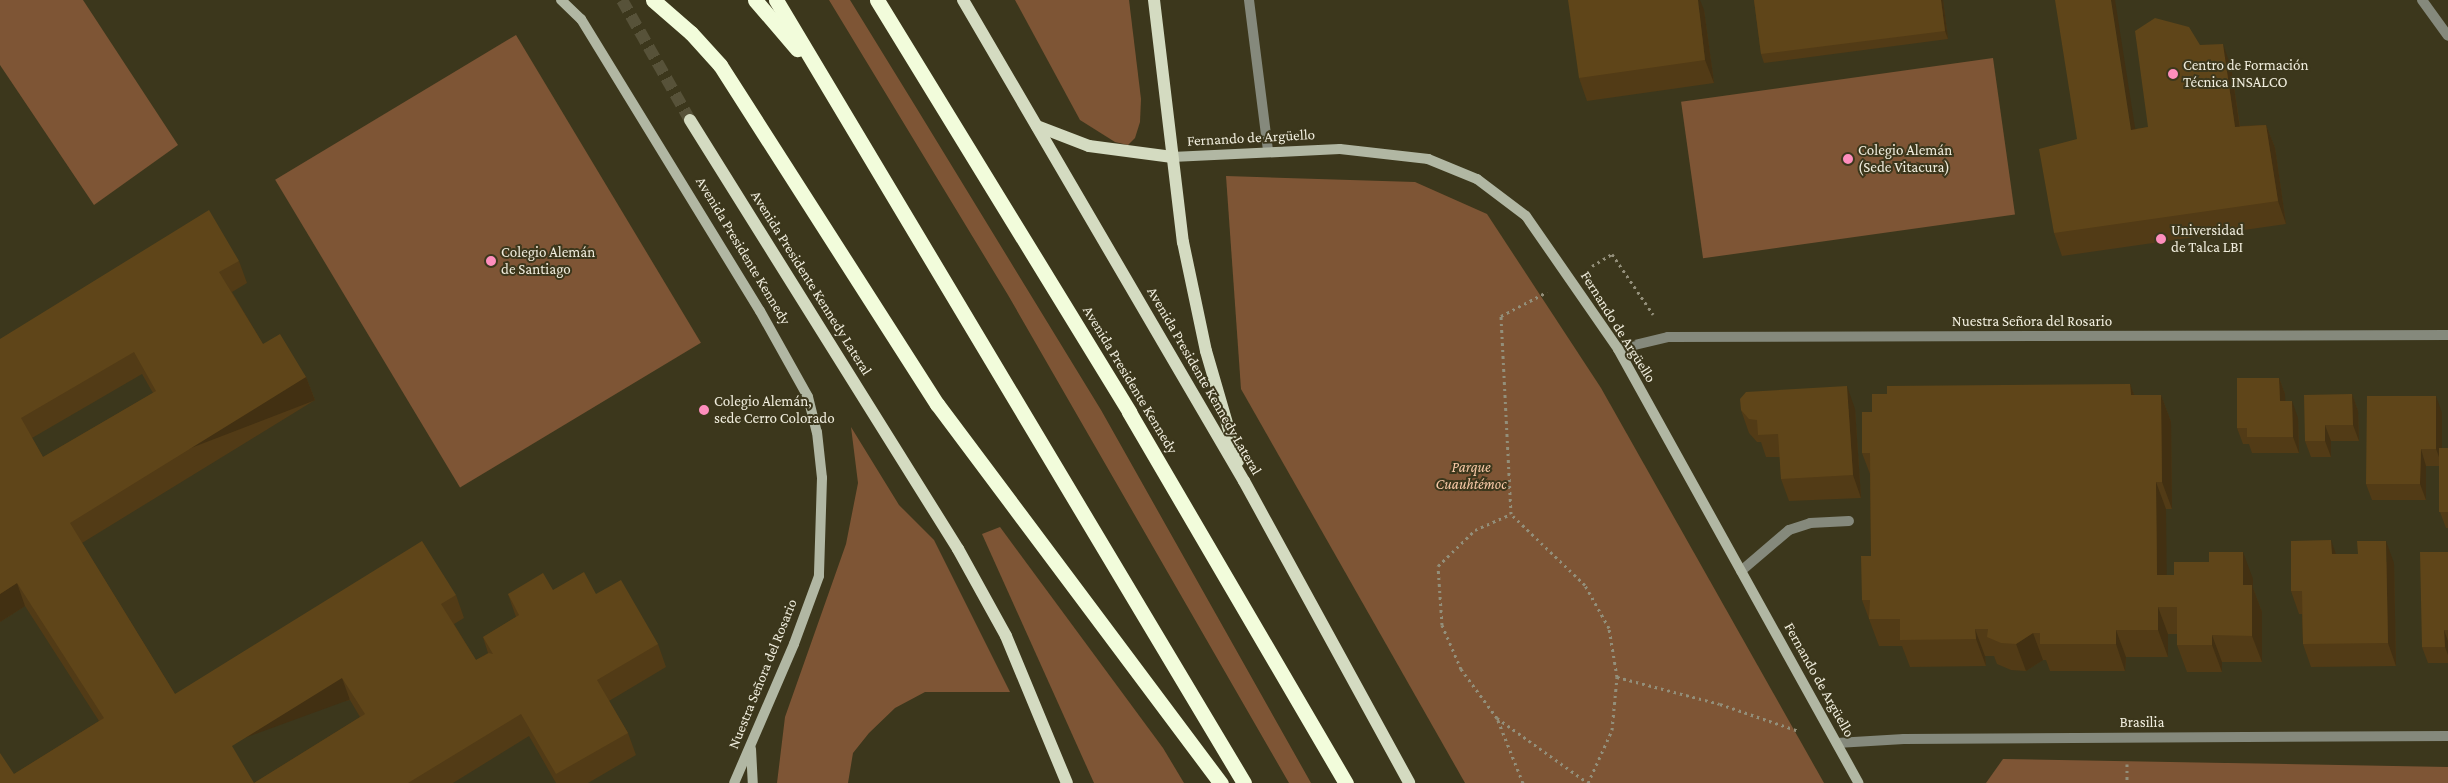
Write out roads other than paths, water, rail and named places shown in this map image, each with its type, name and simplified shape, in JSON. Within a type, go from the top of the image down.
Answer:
[{"type":"highway","points":[[652,0],[691,33],[720,64],[937,404],[1221,783]]},
{"type":"highway","points":[[755,0],[825,82]]},
{"type":"highway","points":[[776,0],[1244,783]]},
{"type":"highway","name":"Avenida Presidente Kennedy","points":[[877,0],[1129,412],[1346,783]]},
{"type":"main road","name":"Avenida Presidente Kennedy Lateral","points":[[963,0],[1244,481],[1408,783]]},
{"type":"main road","points":[[1154,0],[1183,242],[1206,351],[1244,481]]},
{"type":"main road","name":"Avenida Presidente Kennedy Lateral","points":[[690,120],[958,549],[1006,636],[1067,783]]},
{"type":"main road","points":[[1037,126],[1089,146],[1172,157]]},
{"type":"street","name":"Avenida Presidente Kennedy","points":[[561,0],[581,19],[760,311],[808,398],[822,478],[819,576]]},
{"type":"street","points":[[1249,0],[1268,150]]},
{"type":"street","points":[[2422,0],[2448,36]]},
{"type":"street","name":"Fernando de Argüello","points":[[1172,157],[1268,150],[1340,149],[1428,159],[1453,168],[1503,196],[1526,216],[1618,349],[1859,783]]},
{"type":"street","name":"Nuestra Señora del Rosario","points":[[1618,349],[1668,337],[2448,335]]},
{"type":"street","points":[[1741,571],[1789,530],[1810,523],[1849,522]]},
{"type":"street","name":"Nuestra Señora del Rosario","points":[[734,783],[751,746],[819,576]]},
{"type":"street","name":"Brasilia","points":[[1837,743],[1904,739],[2448,736]]},
{"type":"street","points":[[751,746],[753,783]]},
{"type":"tunnel","points":[[622,0],[690,120]]},
{"type":"place","name":"Centro de Formación Técnica INSALCO","points":[[2173,74]]},
{"type":"place","name":"Colegio Alemán (Sede Vitacura)","points":[[1848,159]]},
{"type":"place","name":"Universidad de Talca LBI","points":[[2161,239]]},
{"type":"place","name":"Colegio Alemán de Santiago","points":[[491,261]]},
{"type":"place","name":"Colegio Alemán, sede Cerro Colorado","points":[[704,410]]},
{"type":"park label","name":"Parque Cuauhtémoc","points":[[1471,476]]}]
